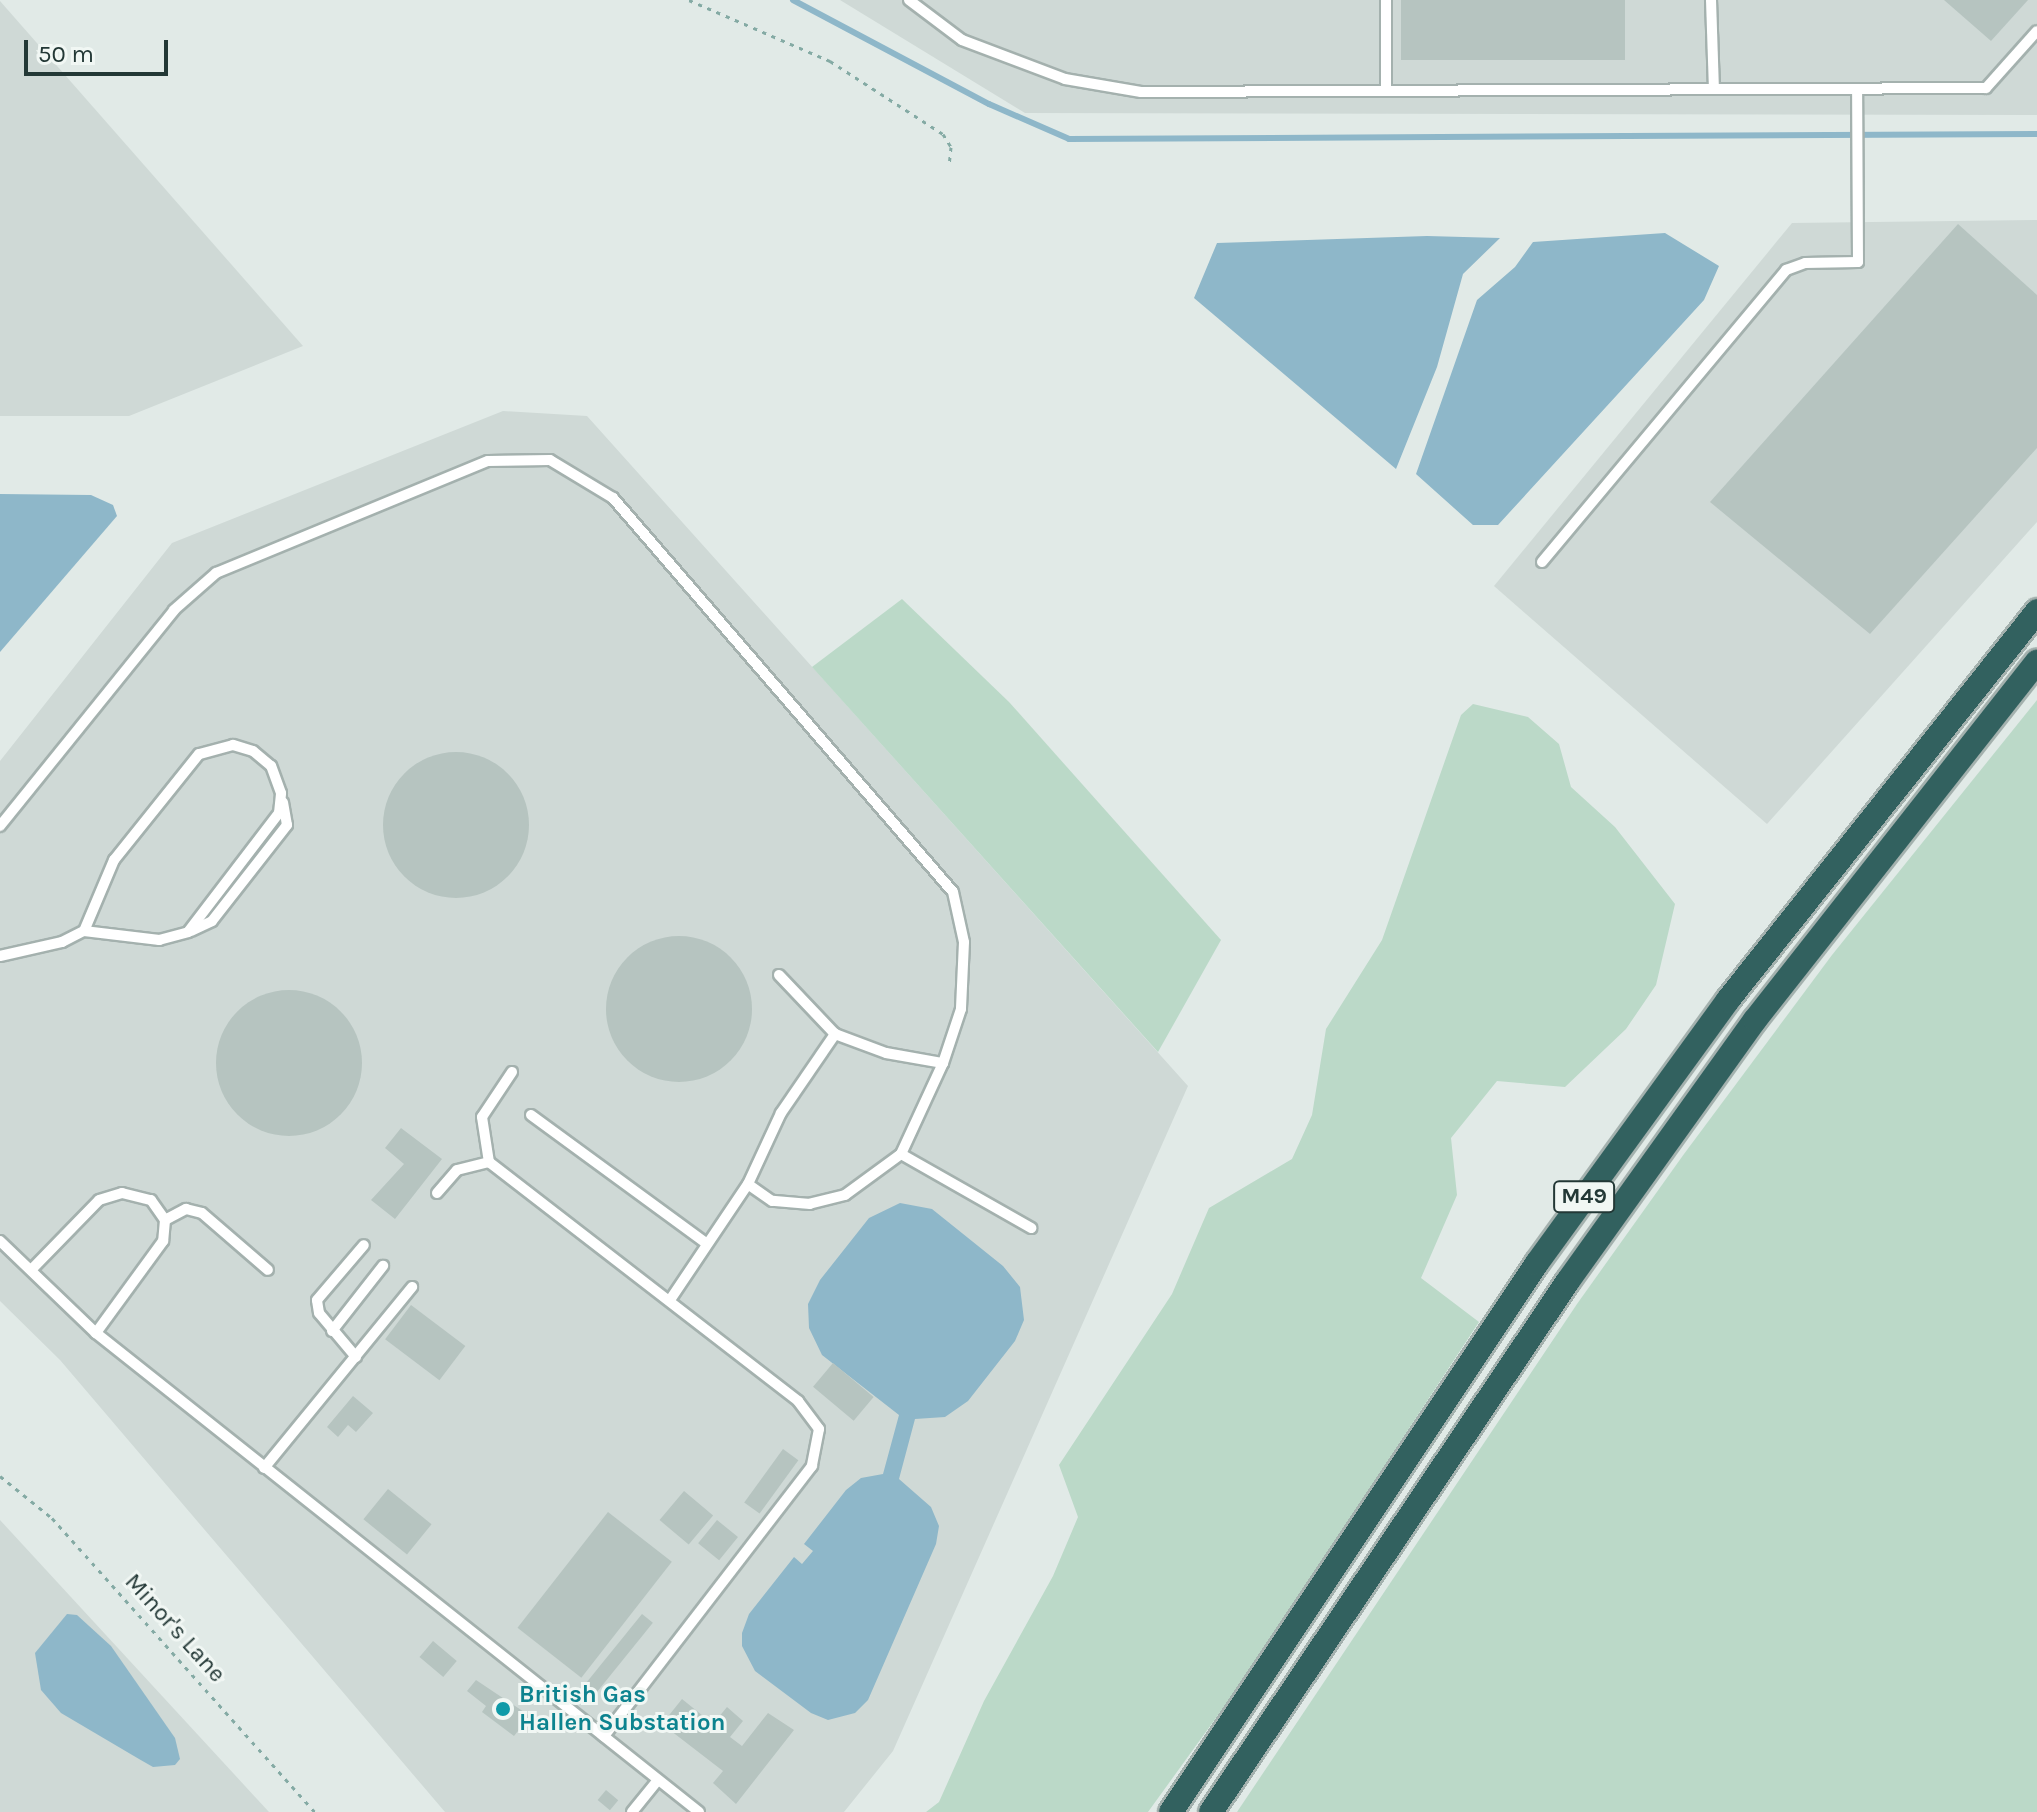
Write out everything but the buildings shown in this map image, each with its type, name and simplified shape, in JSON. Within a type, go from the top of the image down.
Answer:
[{"type":"highway","name":"M49","points":[[1171,1812],[1546,1250],[1728,1000],[2037,611]]},
{"type":"highway","name":"M49","points":[[1211,1812],[1568,1281],[1746,1033],[2037,662]]},
{"type":"lane","points":[[909,0],[962,40],[1065,79],[1141,92],[1986,88],[2037,31]]},
{"type":"lane","points":[[1386,0],[1386,91]]},
{"type":"lane","points":[[1711,0],[1714,89]]},
{"type":"lane","points":[[1542,562],[1786,270],[1805,263],[1858,262],[1857,89]]},
{"type":"lane","points":[[0,826],[174,610],[216,573],[488,461],[550,460],[613,498],[953,892],[964,942],[961,1009],[943,1063],[901,1154],[845,1195],[810,1204],[772,1201],[748,1184]]},
{"type":"lane","points":[[0,956],[62,942],[84,931],[159,940],[188,932],[279,813],[281,793],[271,766],[253,751],[220,745],[199,754],[114,860],[84,931]]},
{"type":"lane","points":[[779,975],[835,1034],[886,1053],[943,1063]]},
{"type":"lane","points":[[670,1300],[748,1184],[781,1113],[835,1034]]},
{"type":"lane","points":[[512,1072],[482,1117],[489,1162],[798,1401],[819,1429],[812,1466],[604,1736]]},
{"type":"lane","points":[[531,1115],[707,1244]]},
{"type":"lane","points":[[901,1154],[1031,1228]]},
{"type":"lane","points":[[437,1193],[457,1170],[489,1162]]},
{"type":"lane","points":[[32,1269],[99,1200],[122,1193],[151,1200],[165,1220],[163,1241],[96,1333]]},
{"type":"lane","points":[[165,1220],[186,1209],[202,1213],[268,1270]]},
{"type":"lane","points":[[0,1241],[96,1333],[699,1812]]},
{"type":"lane","points":[[356,1357],[332,1331],[317,1300],[364,1245]]},
{"type":"lane","points":[[332,1331],[383,1266]]},
{"type":"lane","points":[[264,1468],[412,1287]]},
{"type":"lane","points":[[632,1812],[658,1780]]},
{"type":"path","points":[[689,0],[843,69],[943,134],[951,147],[949,166]]},
{"type":"path","name":"Minor's Lane","points":[[0,1476],[52,1518],[315,1812]]},
{"type":"shaded area","points":[[840,0],[2037,0],[2037,115],[1025,113]]},
{"type":"shaded area","points":[[0,1],[303,346],[129,416],[0,416]]},
{"type":"shaded area","points":[[2037,220],[2037,522],[1767,824],[1494,586],[1792,223]]},
{"type":"shaded area","points":[[503,411],[587,416],[1188,1086],[893,1751],[844,1812],[445,1812],[60,1360],[0,1301],[0,761],[172,543]]},
{"type":"shaded area","points":[[0,1520],[269,1812],[0,1812]]},
{"type":"green space","points":[[902,599],[1009,702],[1221,940],[1158,1052],[812,667]]},
{"type":"green space","points":[[2037,700],[2037,1812],[1237,1812],[1577,1304],[1684,1154],[1832,955]]},
{"type":"green space","points":[[1473,704],[1528,717],[1559,744],[1571,787],[1615,827],[1675,904],[1656,985],[1626,1029],[1565,1087],[1497,1081],[1451,1138],[1457,1195],[1421,1278],[1479,1322],[1247,1675],[1148,1812],[926,1812],[939,1802],[984,1701],[1053,1576],[1078,1517],[1059,1465],[1172,1294],[1209,1208],[1292,1159],[1312,1115],[1326,1029],[1382,940],[1461,715]]},
{"type":"water","points":[[1665,233],[1719,266],[1704,300],[1498,525],[1473,525],[1416,474],[1477,300],[1515,267],[1533,242]]},
{"type":"water","points":[[1427,236],[1500,238],[1463,274],[1437,367],[1396,469],[1194,298],[1217,243]]},
{"type":"water","points":[[0,494],[91,495],[113,505],[117,516],[0,652]]},
{"type":"water","points":[[900,1203],[932,1209],[1003,1266],[1020,1287],[1024,1320],[1015,1341],[968,1401],[945,1417],[915,1419],[899,1479],[931,1507],[939,1526],[936,1544],[868,1700],[855,1713],[828,1720],[811,1713],[755,1671],[742,1646],[742,1633],[749,1614],[794,1557],[802,1564],[813,1551],[804,1544],[846,1490],[861,1478],[883,1474],[899,1415],[822,1355],[809,1328],[808,1304],[820,1280],[869,1218]]},
{"type":"water","points":[[67,1614],[77,1615],[111,1646],[175,1738],[180,1759],[175,1765],[153,1767],[61,1713],[41,1690],[35,1653]]},
{"type":"waterway","points":[[793,0],[989,104],[1069,139],[2037,134]]},
{"type":"place","name":"British Gas Hallen Substation","points":[[503,1709]]}]
